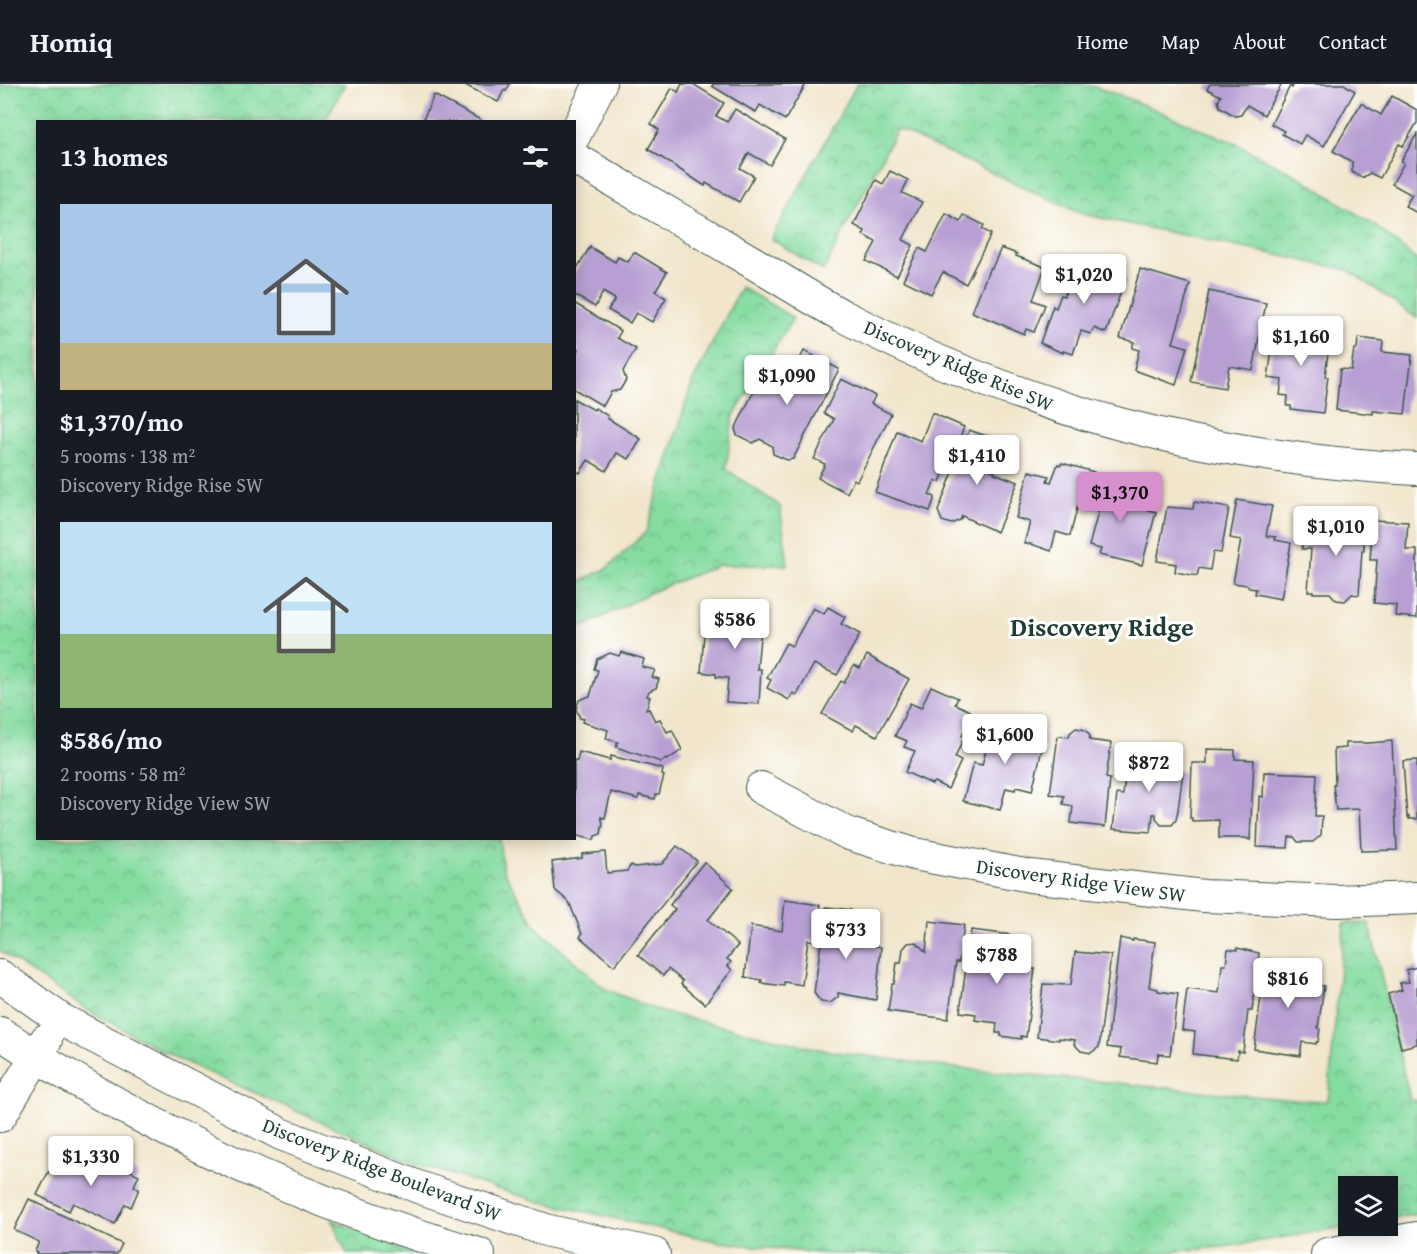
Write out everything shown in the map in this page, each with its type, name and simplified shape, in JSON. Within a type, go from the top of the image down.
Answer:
[{"type":"street","points":[[576,132],[600,84]]},
{"type":"street","name":"Discovery Ridge Rise SW","points":[[576,159],[842,315],[919,352],[1006,389],[1161,436],[1358,466],[1417,469]]},
{"type":"street","name":"Discovery Ridge View SW","points":[[761,788],[849,834],[870,841],[914,855],[1030,876],[1204,896],[1337,901],[1417,898]]},
{"type":"street","name":"Discovery Ridge Boulevard SW","points":[[0,976],[60,1019],[281,1134],[421,1188],[549,1231],[654,1254]]},
{"type":"street","points":[[0,1116],[60,1019]]},
{"type":"street","points":[[0,1033],[35,1056],[156,1125],[296,1190],[423,1238],[479,1254]]},
{"type":"street","points":[[1327,1254],[1417,1238]]},
{"type":"green space","points":[[0,84],[345,84],[326,120],[36,120],[36,840],[499,840],[503,869],[536,927],[605,989],[662,1012],[823,1050],[956,1068],[1295,1100],[1328,1101],[1344,923],[1369,923],[1410,1100],[1417,1100],[1417,1214],[1398,1217],[1398,1176],[1338,1176],[1338,1228],[1230,1246],[1147,1254],[826,1254],[719,1242],[537,1201],[417,1164],[180,1060],[89,1011],[0,951]]},
{"type":"green space","points":[[857,84],[1086,84],[1130,99],[1234,143],[1303,179],[1374,225],[1417,260],[1417,318],[1348,270],[1082,214],[897,129],[823,271],[771,239]]},
{"type":"green space","points":[[741,287],[793,318],[733,417],[726,469],[780,506],[788,565],[719,565],[651,592],[576,630],[576,584],[606,569],[646,532],[692,383]]},
{"type":"green space","points":[[332,1220],[417,1254],[347,1254]]},
{"type":"building","points":[[463,84],[510,84],[498,102]]},
{"type":"building","points":[[682,84],[693,84],[724,103],[716,116],[727,122],[735,109],[785,139],[770,165],[749,153],[740,168],[754,176],[739,202],[706,183],[705,186],[648,149],[659,130],[651,124],[672,88],[678,92]]},
{"type":"building","points":[[713,84],[806,84],[785,120],[760,105],[756,112],[752,110],[712,86]]},
{"type":"building","points":[[1210,84],[1282,84],[1264,115],[1247,105],[1241,115],[1235,116],[1220,107],[1218,101],[1221,96],[1207,89]]},
{"type":"building","points":[[1294,84],[1344,84],[1355,91],[1324,146],[1305,135],[1300,144],[1282,134],[1284,131],[1271,124],[1290,86],[1292,88]]},
{"type":"building","points":[[434,95],[481,120],[423,120]]},
{"type":"building","points":[[1392,96],[1417,110],[1417,123],[1403,146],[1399,144],[1380,178],[1370,173],[1362,178],[1352,172],[1352,162],[1333,151],[1361,103],[1381,115]]},
{"type":"building","points":[[1417,134],[1417,213],[1405,206],[1412,195],[1392,184],[1404,163],[1401,161]]},
{"type":"building","points":[[890,171],[908,180],[902,193],[922,202],[903,240],[913,245],[897,276],[866,261],[876,242],[863,235],[865,231],[854,225],[876,180],[883,184]]},
{"type":"building","points":[[946,214],[961,222],[964,215],[984,225],[982,229],[991,234],[966,284],[943,272],[931,294],[903,280],[919,248],[927,252]]},
{"type":"building","points":[[590,247],[615,262],[618,257],[628,262],[634,252],[667,272],[655,291],[666,298],[652,322],[636,313],[630,323],[608,310],[615,299],[603,292],[595,307],[576,296],[576,270]]},
{"type":"building","points":[[1001,248],[1045,267],[1033,300],[1045,305],[1034,332],[1026,329],[1024,334],[972,312],[990,267],[992,268]]},
{"type":"building","points":[[1101,258],[1119,264],[1115,274],[1126,278],[1106,333],[1094,328],[1091,334],[1081,331],[1073,354],[1063,351],[1063,353],[1040,343],[1053,306],[1056,308],[1061,295],[1064,296],[1077,261],[1098,268]]},
{"type":"building","points":[[1140,269],[1190,284],[1173,343],[1187,347],[1176,385],[1134,370],[1139,350],[1132,348],[1134,342],[1120,338]]},
{"type":"building","points":[[1209,291],[1266,303],[1253,370],[1229,366],[1225,388],[1191,382]]},
{"type":"building","points":[[576,304],[621,331],[617,338],[636,349],[623,371],[626,380],[620,390],[611,392],[603,406],[576,390],[576,354],[579,349],[576,348]]},
{"type":"building","points":[[1290,320],[1318,324],[1315,342],[1329,344],[1325,377],[1328,377],[1323,413],[1291,409],[1291,406],[1287,406],[1288,396],[1280,395],[1282,380],[1268,378],[1274,337],[1287,338]]},
{"type":"building","points":[[1358,338],[1383,341],[1382,352],[1412,355],[1405,414],[1373,411],[1373,414],[1336,410],[1340,369],[1351,370]]},
{"type":"building","points":[[804,351],[839,369],[793,459],[787,460],[773,454],[772,446],[760,439],[753,443],[737,435],[735,429],[763,373],[778,381],[780,377],[789,381]]},
{"type":"building","points":[[841,379],[875,396],[871,404],[891,414],[857,481],[854,479],[847,493],[818,478],[825,464],[814,459],[834,419],[824,413]]},
{"type":"building","points":[[576,400],[594,410],[595,408],[641,439],[629,459],[617,453],[606,471],[588,460],[580,473],[576,471]]},
{"type":"building","points":[[932,413],[964,427],[940,482],[935,480],[929,495],[935,497],[930,511],[875,492],[897,431],[921,441]]},
{"type":"building","points":[[969,430],[992,438],[991,441],[1001,444],[991,470],[1018,482],[997,532],[962,516],[960,520],[951,524],[942,521],[938,511]]},
{"type":"building","points":[[1062,463],[1094,472],[1084,507],[1078,505],[1070,536],[1056,532],[1051,551],[1024,544],[1030,522],[1016,518],[1029,471],[1049,476],[1047,481],[1051,482],[1058,464]]},
{"type":"building","points":[[1101,475],[1133,484],[1127,506],[1156,512],[1142,565],[1099,555],[1101,549],[1089,546],[1099,509],[1092,507]]},
{"type":"building","points":[[1237,500],[1272,506],[1266,536],[1291,543],[1281,599],[1255,594],[1256,589],[1233,583],[1241,540],[1230,538]]},
{"type":"building","points":[[1194,502],[1229,508],[1221,553],[1213,552],[1210,570],[1199,568],[1197,576],[1175,572],[1176,564],[1157,561],[1167,507],[1193,509]]},
{"type":"building","points":[[1335,518],[1367,520],[1359,595],[1352,594],[1345,601],[1336,600],[1330,593],[1308,591],[1311,549],[1302,549],[1303,533],[1313,524],[1334,525]]},
{"type":"building","points":[[1373,520],[1408,522],[1406,550],[1417,550],[1417,618],[1395,616],[1396,605],[1374,603],[1377,560],[1370,560]]},
{"type":"building","points":[[743,603],[759,604],[758,607],[763,607],[757,669],[761,669],[759,704],[726,702],[728,678],[701,672],[704,634],[701,631],[702,621],[705,617],[716,618],[717,604],[743,606]]},
{"type":"building","points":[[828,607],[845,617],[841,624],[860,634],[837,675],[814,664],[797,695],[793,693],[789,700],[767,688],[771,680],[767,678],[786,643],[792,646],[813,608],[824,614]]},
{"type":"building","points":[[621,652],[644,659],[642,667],[655,670],[652,677],[659,679],[656,688],[649,691],[647,696],[650,697],[646,710],[649,709],[655,721],[660,719],[667,732],[672,730],[682,750],[667,760],[661,762],[616,747],[618,742],[606,739],[608,730],[582,722],[584,719],[580,718],[576,709],[579,700],[590,696],[598,670],[594,669],[597,659],[610,653],[619,656]]},
{"type":"building","points":[[867,655],[909,679],[877,736],[856,725],[853,731],[822,714],[841,681],[844,683],[854,665],[860,668]]},
{"type":"building","points":[[931,686],[958,698],[955,704],[970,711],[968,716],[971,717],[955,758],[961,761],[948,789],[905,772],[915,751],[904,747],[907,741],[895,736],[910,703],[921,708]]},
{"type":"building","points":[[1016,723],[1035,728],[1033,734],[1045,737],[1032,791],[1016,787],[1015,790],[1006,788],[1000,810],[963,801],[973,763],[982,765],[993,724],[1014,729]]},
{"type":"building","points":[[1076,728],[1085,730],[1090,736],[1089,740],[1111,743],[1106,778],[1110,779],[1105,827],[1071,823],[1073,806],[1063,804],[1064,796],[1050,794],[1058,736],[1069,737]]},
{"type":"building","points":[[1392,741],[1397,850],[1361,851],[1359,809],[1336,810],[1333,785],[1335,785],[1334,749],[1346,748],[1346,743]]},
{"type":"building","points":[[1207,749],[1235,750],[1235,759],[1254,760],[1250,840],[1219,838],[1219,820],[1192,821],[1190,818],[1192,763],[1207,763]]},
{"type":"building","points":[[579,752],[610,760],[611,756],[663,769],[662,775],[664,776],[659,794],[656,794],[655,799],[639,795],[638,799],[611,792],[605,818],[601,817],[603,823],[601,834],[595,836],[594,840],[576,836]]},
{"type":"building","points":[[1132,752],[1177,757],[1175,771],[1183,772],[1176,820],[1172,825],[1161,825],[1156,814],[1153,814],[1151,832],[1113,829],[1117,794],[1123,795],[1127,764],[1130,765]]},
{"type":"building","points":[[1417,760],[1417,819],[1409,819],[1403,761]]},
{"type":"building","points":[[1264,772],[1317,774],[1315,816],[1322,816],[1321,835],[1313,842],[1298,842],[1294,837],[1289,837],[1288,848],[1257,847],[1259,796],[1263,797]]},
{"type":"building","points":[[677,846],[697,861],[614,966],[580,937],[582,934],[569,902],[555,890],[552,862],[582,858],[582,854],[605,852],[607,873],[627,871],[631,865],[635,867],[662,864]]},
{"type":"building","points":[[704,862],[733,888],[708,920],[738,945],[727,959],[731,962],[728,966],[732,970],[705,1004],[681,984],[683,981],[668,969],[663,976],[638,955],[675,909],[670,905]]},
{"type":"building","points":[[785,900],[820,905],[816,941],[808,940],[802,985],[784,982],[784,986],[761,983],[762,980],[745,977],[751,926],[782,931]]},
{"type":"building","points":[[826,907],[851,910],[850,913],[860,914],[856,942],[881,947],[876,1000],[838,993],[838,997],[830,1003],[821,1002],[814,993]]},
{"type":"building","points":[[929,921],[964,925],[948,1019],[888,1011],[897,963],[901,963],[903,949],[908,943],[916,942],[926,952]]},
{"type":"building","points":[[971,930],[1012,935],[1008,963],[1018,965],[1017,967],[1035,969],[1026,1037],[1021,1036],[1021,1039],[1001,1036],[1001,1033],[996,1033],[997,1023],[975,1020],[976,1014],[960,1012]]},
{"type":"building","points":[[1120,938],[1155,942],[1149,987],[1178,994],[1170,1055],[1158,1054],[1157,1062],[1120,1057],[1121,1049],[1107,1047]]},
{"type":"building","points":[[1237,948],[1259,953],[1252,1011],[1248,1011],[1243,1052],[1238,1051],[1237,1059],[1193,1054],[1195,1032],[1182,1030],[1187,989],[1219,993],[1222,965],[1226,965],[1228,949],[1237,950]]},
{"type":"building","points":[[1075,952],[1111,955],[1099,1047],[1091,1053],[1081,1051],[1074,1044],[1075,1040],[1037,1037],[1043,984],[1071,985]]},
{"type":"building","points":[[1266,959],[1302,964],[1300,974],[1309,975],[1308,984],[1324,986],[1318,1042],[1316,1044],[1302,1042],[1300,1056],[1254,1049]]},
{"type":"building","points":[[1417,967],[1417,1044],[1401,1048],[1388,994],[1402,990],[1400,983],[1409,982],[1406,970]]},
{"type":"building","points":[[89,1151],[139,1175],[134,1186],[139,1189],[131,1207],[125,1204],[115,1224],[73,1203],[69,1211],[37,1195],[54,1161],[73,1171],[77,1162],[82,1165]]},
{"type":"building","points":[[29,1199],[122,1244],[117,1254],[36,1254],[39,1242],[14,1230]]},
{"type":"district","name":"Discovery Ridge","points":[[1102,626]]}]
